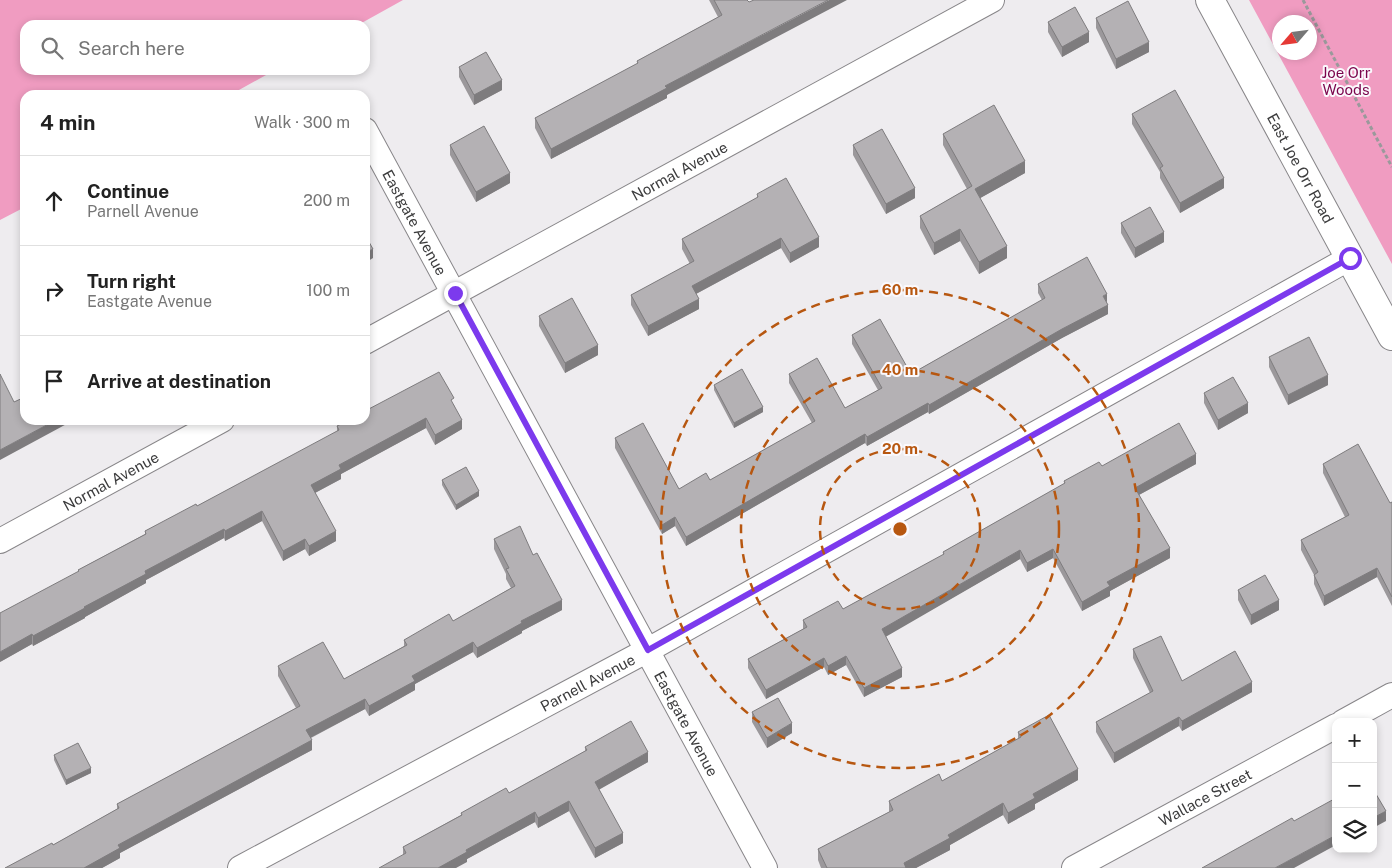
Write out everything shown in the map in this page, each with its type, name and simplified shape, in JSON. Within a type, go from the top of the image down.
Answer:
[{"type":"street","name":"Normal Avenue","points":[[370,339],[992,0]]},
{"type":"street","name":"East Joe Orr Road","points":[[1210,0],[1392,336]]},
{"type":"street","name":"Eastgate Avenue","points":[[370,139],[766,868]]},
{"type":"street","name":"Parnell Avenue","points":[[240,868],[648,650],[1350,258]]},
{"type":"street","name":"Normal Avenue","points":[[0,541],[213,425]]},
{"type":"street","points":[[1350,718],[1392,695]]},
{"type":"street","name":"Wallace Street","points":[[1074,868],[1332,728]]},
{"type":"path","points":[[1303,0],[1392,166]]},
{"type":"green space","points":[[0,0],[403,0],[367,20],[20,20],[20,75],[266,75],[239,90],[20,90],[20,210],[0,220]]},
{"type":"green space","name":"Joe Orr Woods","points":[[1249,0],[1392,0],[1392,264],[1282,60],[1317,60],[1317,15],[1272,15],[1272,42]]},
{"type":"building","points":[[714,0],[747,0],[749,2],[754,0],[828,0],[551,149],[535,118],[638,63],[637,61],[722,15]]},
{"type":"building","points":[[1128,1],[1149,42],[1116,59],[1096,18]]},
{"type":"building","points":[[1075,7],[1089,32],[1062,47],[1048,22]]},
{"type":"building","points":[[486,52],[502,80],[474,95],[459,67]]},
{"type":"building","points":[[1175,90],[1224,178],[1180,203],[1160,168],[1163,166],[1132,114]]},
{"type":"building","points":[[994,105],[1025,161],[975,189],[1007,246],[979,262],[960,229],[934,243],[920,216],[972,186],[943,134]]},
{"type":"building","points":[[484,126],[510,173],[476,192],[450,145]]},
{"type":"building","points":[[882,129],[915,188],[886,204],[853,145]]},
{"type":"building","points":[[786,178],[819,237],[790,253],[781,238],[692,286],[699,299],[648,326],[631,295],[694,261],[682,239],[758,197],[757,194]]},
{"type":"building","points":[[1150,207],[1164,232],[1135,248],[1121,223]]},
{"type":"building","points":[[1087,257],[1107,294],[1103,296],[1108,305],[929,405],[928,403],[867,437],[865,434],[686,537],[675,517],[662,525],[615,438],[643,423],[679,489],[706,473],[710,480],[815,421],[789,374],[817,358],[845,408],[882,388],[852,335],[880,319],[911,374],[1045,298],[1038,284]]},
{"type":"building","points":[[572,298],[598,345],[565,363],[539,316]]},
{"type":"building","points":[[1309,337],[1328,375],[1288,395],[1269,357]]},
{"type":"building","points":[[742,369],[763,407],[734,423],[714,385]]},
{"type":"building","points":[[439,372],[454,398],[451,400],[462,420],[435,435],[426,418],[339,465],[341,469],[311,485],[336,531],[309,546],[305,539],[283,551],[262,511],[145,571],[146,574],[0,652],[0,613],[146,534],[145,531],[196,504],[197,506],[339,430],[337,426],[370,425],[370,408]]},
{"type":"building","points":[[0,374],[14,402],[20,399],[20,425],[47,425],[0,450]]},
{"type":"building","points":[[1233,377],[1248,403],[1218,420],[1204,393]]},
{"type":"building","points":[[1179,423],[1196,454],[1135,488],[1170,548],[1107,582],[1110,586],[1082,602],[1053,549],[1027,563],[1020,550],[882,629],[902,668],[864,688],[846,656],[828,666],[824,658],[766,690],[748,659],[807,627],[803,620],[838,601],[843,609],[944,554],[943,552],[1065,483],[1064,481],[1099,462],[1102,466]]},
{"type":"building","points":[[1358,444],[1390,503],[1392,502],[1392,597],[1377,568],[1324,596],[1314,575],[1318,572],[1301,540],[1349,515],[1323,464]]},
{"type":"building","points":[[466,467],[479,491],[456,505],[442,480]]},
{"type":"building","points":[[520,526],[533,555],[537,553],[562,600],[521,621],[522,623],[477,648],[473,642],[412,676],[415,681],[369,706],[365,699],[306,730],[312,740],[118,845],[120,848],[84,868],[5,868],[52,843],[53,845],[119,808],[117,804],[300,706],[278,666],[323,642],[344,679],[407,645],[404,640],[449,614],[453,621],[515,586],[506,569],[509,568],[494,539]]},
{"type":"building","points":[[1265,575],[1279,600],[1251,615],[1238,590]]},
{"type":"building","points":[[1161,636],[1182,681],[1235,651],[1252,682],[1182,721],[1179,717],[1114,753],[1096,722],[1153,691],[1133,649]]},
{"type":"building","points":[[778,698],[792,723],[767,738],[752,712]]},
{"type":"building","points":[[1049,715],[1078,769],[1033,794],[1035,798],[1008,813],[1003,803],[948,835],[950,838],[904,863],[906,868],[827,868],[818,849],[893,810],[889,801],[939,774],[942,781],[1021,737],[1018,732]]},
{"type":"building","points":[[631,721],[648,752],[595,782],[623,833],[595,848],[569,801],[538,818],[535,812],[466,850],[467,852],[438,868],[379,868],[406,853],[403,847],[462,815],[461,813],[506,788],[509,793],[587,750],[585,747]]},
{"type":"building","points":[[78,743],[91,768],[66,780],[54,755]]},
{"type":"building","points":[[1377,796],[1386,811],[1377,816]]},
{"type":"building","points":[[1332,800],[1332,837],[1275,868],[1202,868],[1292,818],[1294,821]]},
{"type":"route","points":[[455,293],[648,650],[1350,258]]}]
